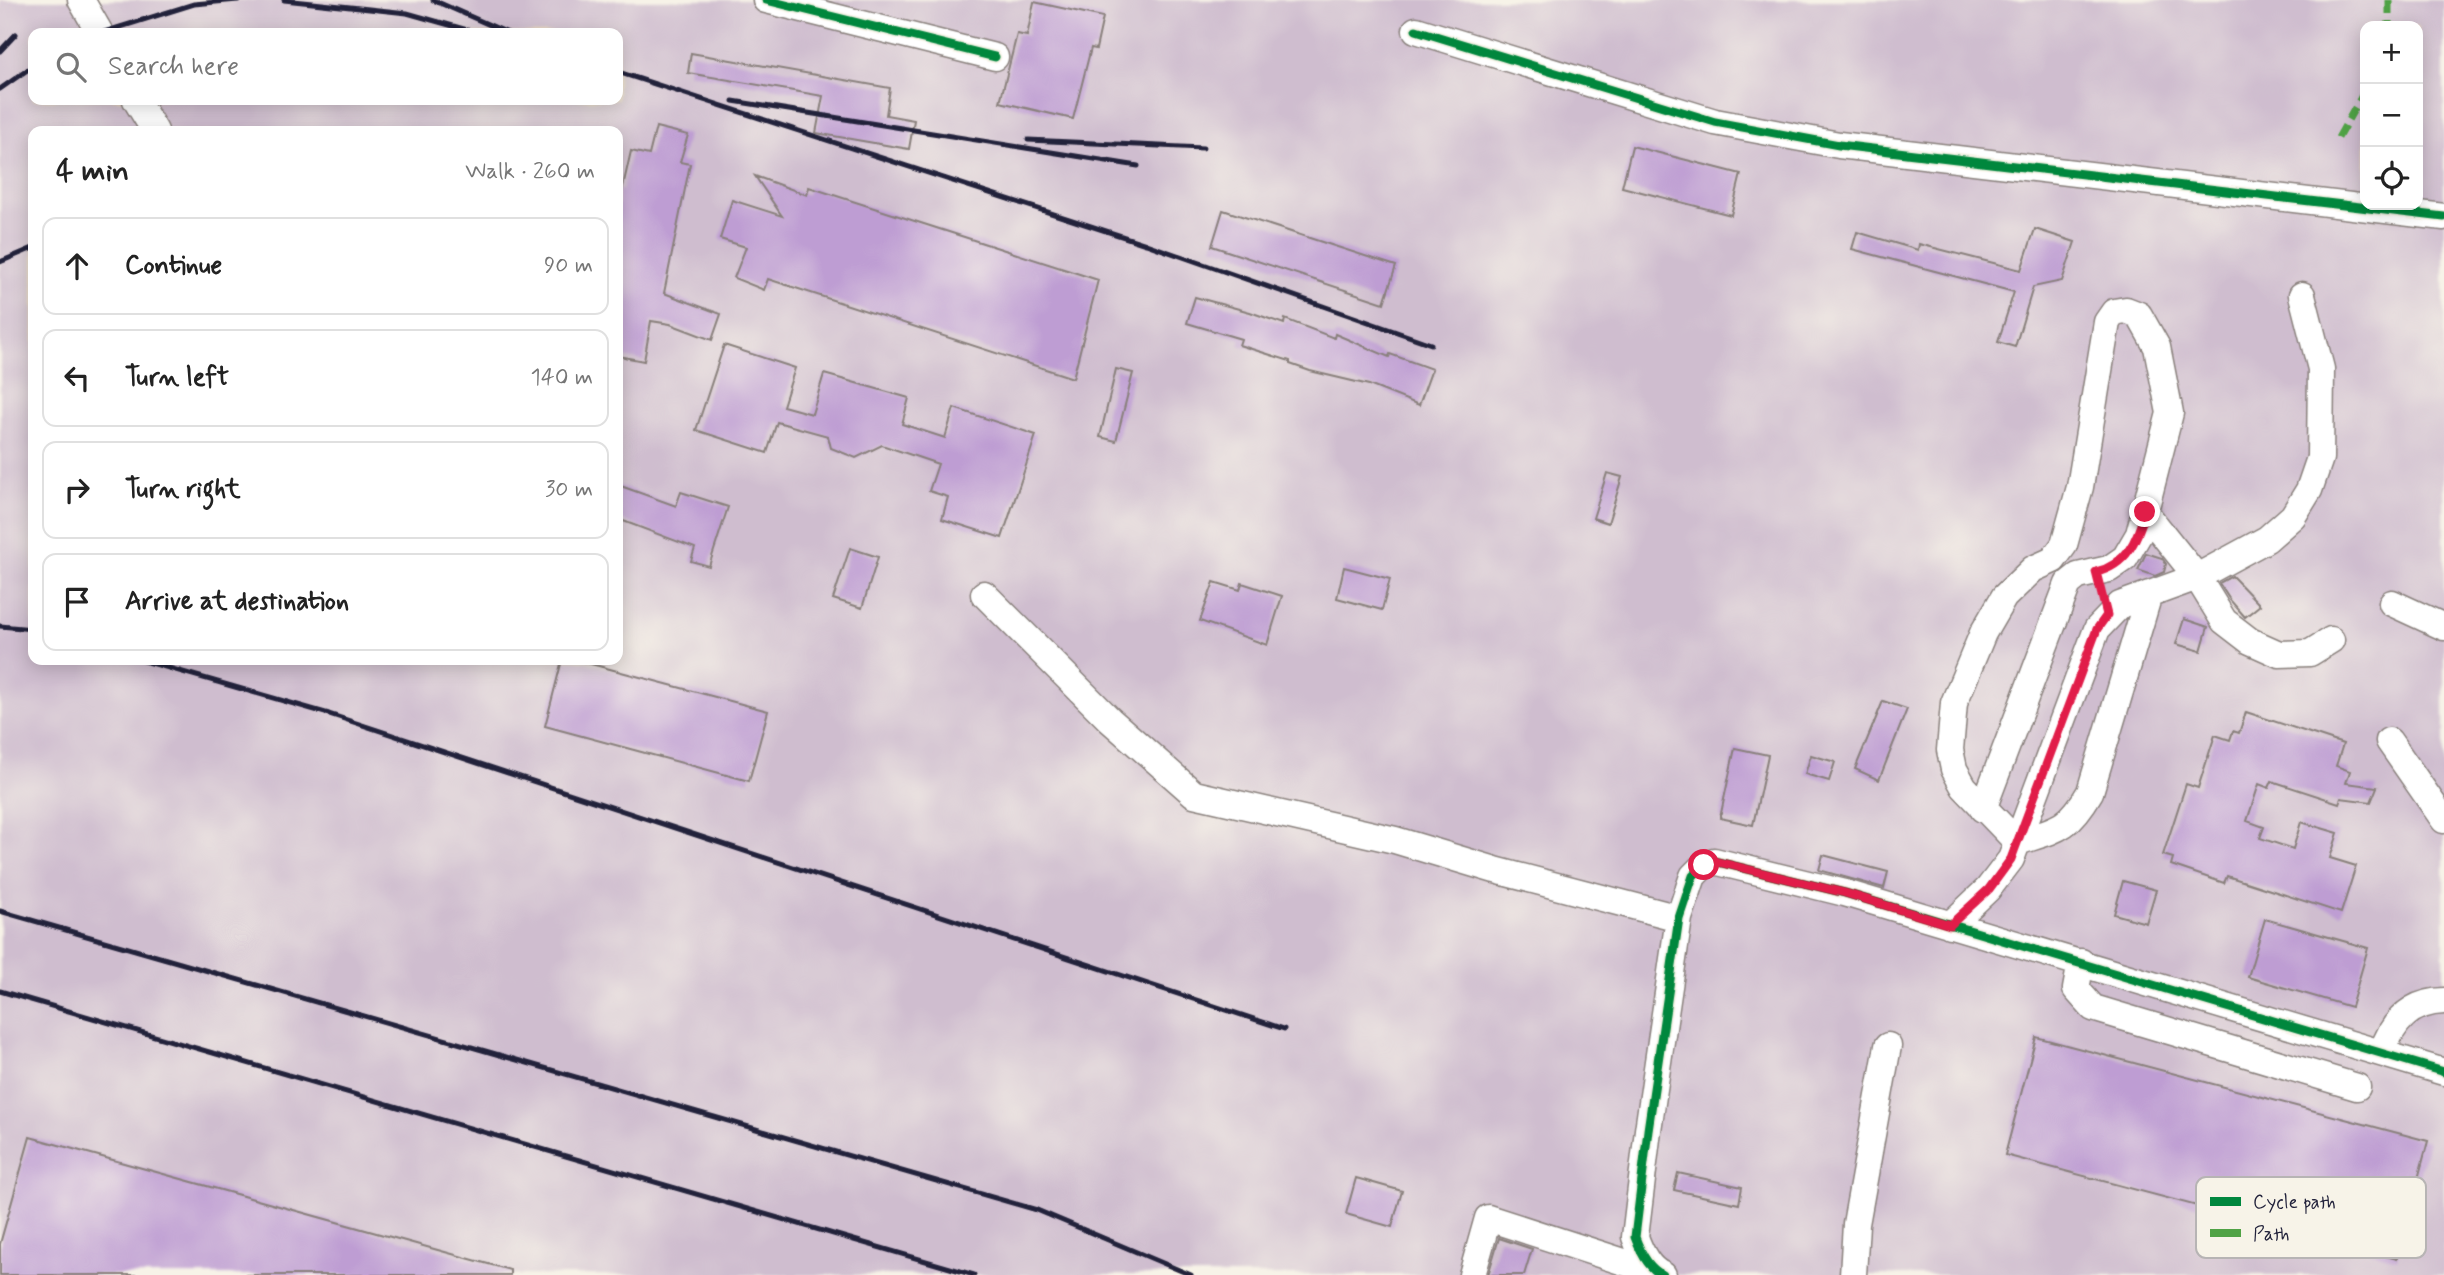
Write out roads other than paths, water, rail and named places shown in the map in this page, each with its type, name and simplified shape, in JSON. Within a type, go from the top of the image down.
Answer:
[{"type":"street","points":[[81,0],[97,28]]},
{"type":"street","points":[[766,0],[995,57]]},
{"type":"street","points":[[1416,30],[1714,122],[1839,145],[2444,217]]},
{"type":"street","points":[[139,105],[152,126]]},
{"type":"street","points":[[1950,925],[1998,878],[2011,859],[2097,629],[2107,615],[2120,605],[2197,577],[2267,539],[2293,516],[2309,489],[2320,458],[2321,369],[2302,295]]},
{"type":"street","points":[[1983,809],[2068,584],[2078,576],[2109,569],[2125,558],[2139,534],[2170,413],[2157,347],[2139,316],[2126,310],[2114,313],[2108,322],[2080,487],[2064,545],[2053,560],[2033,569],[2004,597],[1983,634],[1954,703],[1950,751],[1954,769],[1964,787],[1983,809],[2017,842]]},
{"type":"street","points":[[2145,512],[2197,577],[2224,621],[2250,641],[2279,654],[2309,653],[2331,640]]},
{"type":"street","points":[[2096,572],[2107,615]]},
{"type":"street","points":[[985,594],[1110,720],[1194,794],[1395,840],[1495,870],[1679,918]]},
{"type":"street","points":[[2017,842],[2060,828],[2077,815],[2090,792],[2149,594]]},
{"type":"street","points":[[2392,603],[2444,626]]},
{"type":"street","points":[[2389,741],[2444,820]]},
{"type":"street","points":[[1660,1274],[1641,1254],[1635,1237],[1648,1130],[1679,918],[1693,876],[1704,865],[1714,861],[1845,893],[2444,1072]]},
{"type":"street","points":[[2081,962],[2076,989],[2093,1008],[2357,1087]]},
{"type":"street","points":[[2382,1052],[2396,1022],[2408,1010],[2432,1001],[2444,1001]]},
{"type":"street","points":[[1853,1275],[1856,1224],[1888,1046]]},
{"type":"street","points":[[1472,1275],[1488,1218],[1660,1274]]},
{"type":"railway","points":[[117,28],[194,4],[238,0]]},
{"type":"railway","points":[[284,0],[407,13],[460,28]]},
{"type":"railway","points":[[433,0],[497,28]]},
{"type":"railway","points":[[0,51],[16,34]]},
{"type":"railway","points":[[0,89],[28,69]]},
{"type":"railway","points":[[623,74],[1146,244],[1431,344]]},
{"type":"railway","points":[[733,101],[1138,166]]},
{"type":"railway","points":[[1028,140],[1203,148]]},
{"type":"railway","points":[[0,262],[28,250]]},
{"type":"railway","points":[[0,626],[28,629]]},
{"type":"railway","points":[[158,665],[329,714],[1284,1029]]},
{"type":"railway","points":[[0,911],[1037,1210],[1191,1275]]},
{"type":"railway","points":[[0,991],[974,1275]]}]
